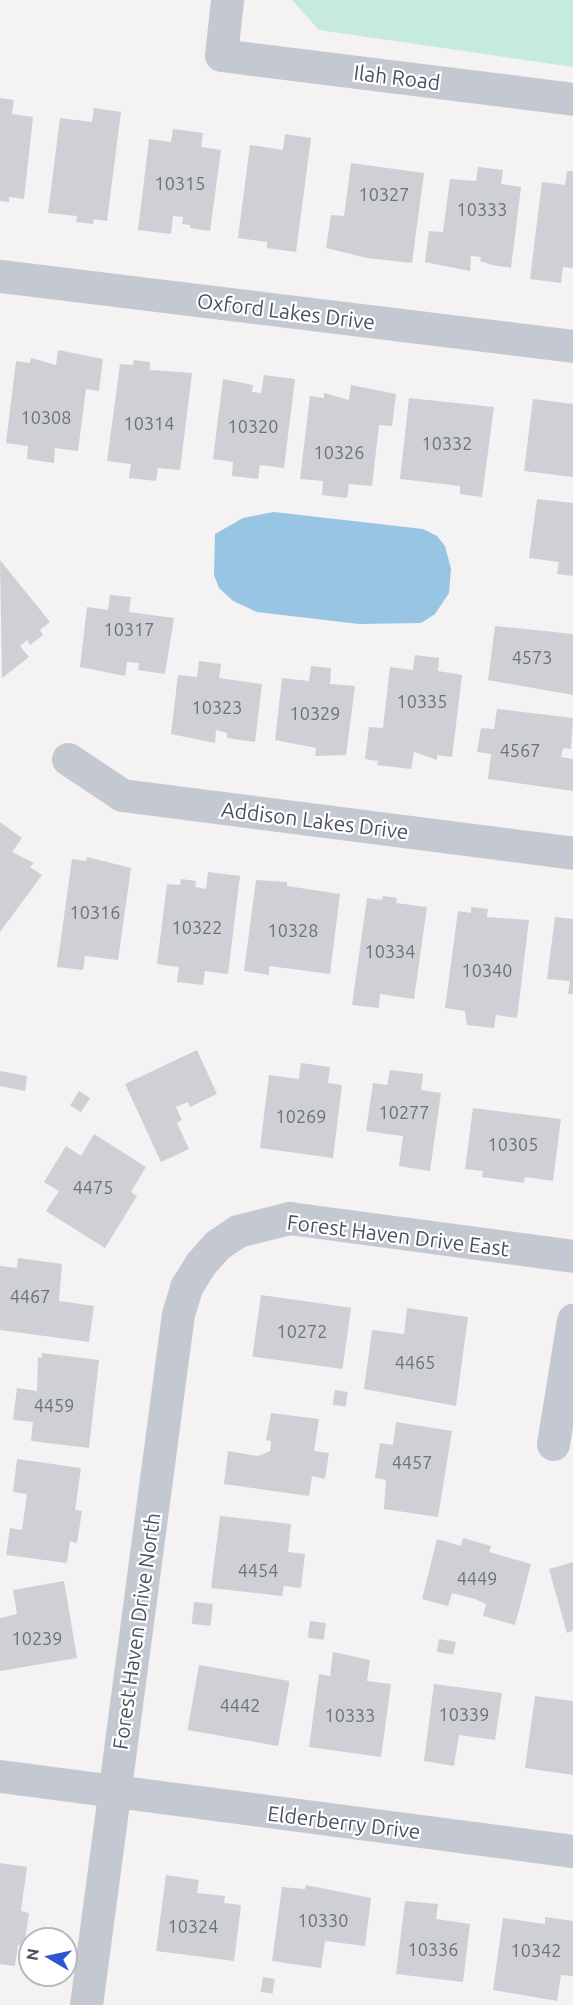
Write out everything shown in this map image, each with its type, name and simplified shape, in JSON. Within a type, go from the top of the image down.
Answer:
[{"type":"street","name":"Ilah Road","points":[[227,0],[221,55],[573,99]]},
{"type":"street","name":"Oxford Lakes Drive","points":[[0,276],[573,346]]},
{"type":"street","name":"Addison Lakes Drive","points":[[68,759],[122,795],[573,853]]},
{"type":"street","name":"Forest Haven Drive East","points":[[201,1263],[217,1245],[238,1231],[289,1218],[573,1256]]},
{"type":"street","name":"Forest Haven Drive North","points":[[86,2005],[178,1314],[186,1287],[201,1263]]},
{"type":"street","points":[[554,1444],[573,1320]]},
{"type":"street","name":"Elderberry Drive","points":[[0,1776],[114,1793],[573,1851]]},
{"type":"green space","points":[[292,0],[573,0],[573,67],[319,30]]},
{"type":"water","points":[[274,512],[423,529],[437,536],[445,546],[451,569],[449,593],[435,614],[421,623],[359,624],[257,612],[233,601],[219,588],[214,575],[215,534],[243,518]]},
{"type":"building","points":[[0,98],[14,100],[12,114],[33,117],[24,199],[9,197],[9,202],[0,201]]},
{"type":"building","points":[[94,108],[121,112],[107,221],[94,219],[93,224],[76,222],[77,216],[48,213],[60,118],[92,122]]},
{"type":"building","points":[[173,129],[203,133],[201,147],[221,150],[210,231],[190,228],[190,225],[182,224],[183,217],[173,216],[171,234],[138,230],[149,139],[171,142]]},
{"type":"building","points":[[285,134],[311,138],[296,252],[267,248],[267,242],[238,238],[250,145],[283,150]]},
{"type":"building","points":[[351,163],[424,173],[412,263],[367,258],[326,248],[331,215],[344,216]]},
{"type":"building","points":[[478,167],[503,170],[501,184],[521,187],[511,268],[492,265],[480,261],[481,257],[471,256],[470,271],[425,262],[429,231],[443,232],[450,179],[476,181]]},
{"type":"building","points":[[567,171],[573,171],[573,268],[563,267],[561,283],[530,279],[542,182],[565,185]]},
{"type":"building","points":[[58,350],[103,359],[99,391],[86,389],[78,451],[55,448],[54,463],[27,459],[28,446],[6,443],[16,361],[30,363],[31,358],[56,365]]},
{"type":"building","points":[[134,360],[150,362],[150,370],[192,373],[180,470],[158,468],[156,481],[129,478],[131,464],[107,461],[120,364],[133,365]]},
{"type":"building","points":[[264,375],[295,379],[284,468],[260,465],[258,479],[232,476],[233,462],[213,459],[223,379],[253,385],[252,392],[261,393]]},
{"type":"building","points":[[351,385],[396,394],[392,426],[379,425],[372,486],[349,484],[347,498],[322,495],[323,481],[300,479],[310,396],[324,398],[324,393],[349,400]]},
{"type":"building","points":[[409,398],[494,407],[482,497],[460,494],[460,486],[400,479]]},
{"type":"building","points":[[533,399],[573,404],[573,477],[524,471]]},
{"type":"building","points":[[537,499],[573,503],[573,576],[557,574],[559,562],[529,558]]},
{"type":"building","points":[[0,560],[50,622],[40,630],[43,635],[30,645],[27,640],[20,646],[29,657],[2,678]]},
{"type":"building","points":[[110,595],[131,597],[129,612],[174,618],[165,674],[138,670],[139,663],[127,662],[125,676],[80,667],[87,607],[108,610]]},
{"type":"building","points":[[495,626],[573,634],[573,695],[488,680]]},
{"type":"building","points":[[415,655],[439,658],[438,671],[462,675],[452,757],[437,755],[437,760],[414,752],[411,769],[377,765],[378,761],[365,759],[369,727],[383,728],[390,667],[413,670]]},
{"type":"building","points":[[199,661],[221,664],[219,678],[262,684],[255,742],[227,738],[227,733],[216,730],[215,743],[171,734],[178,675],[197,677]]},
{"type":"building","points":[[311,666],[331,668],[330,684],[355,686],[346,755],[315,756],[316,748],[275,740],[282,678],[309,681]]},
{"type":"building","points":[[497,709],[573,718],[571,749],[563,748],[561,757],[573,759],[573,791],[488,779],[491,754],[477,752],[481,728],[494,729]]},
{"type":"building","points":[[0,822],[22,838],[12,852],[34,863],[30,867],[42,875],[0,932]]},
{"type":"building","points":[[87,857],[131,868],[118,960],[85,956],[83,970],[57,967],[72,859],[86,861]]},
{"type":"building","points":[[208,872],[240,876],[228,974],[205,971],[203,985],[177,982],[179,967],[157,964],[167,884],[180,885],[181,879],[196,881],[195,887],[206,889]]},
{"type":"building","points":[[256,880],[287,882],[287,886],[340,894],[330,974],[269,966],[269,975],[244,971]]},
{"type":"building","points":[[383,896],[397,898],[396,903],[427,907],[414,999],[380,994],[379,1008],[352,1005],[367,898],[382,900]]},
{"type":"building","points":[[471,907],[488,909],[487,917],[529,920],[517,1018],[496,1015],[494,1028],[467,1025],[465,1011],[445,1008],[458,911],[471,913]]},
{"type":"building","points":[[555,917],[573,919],[573,994],[568,994],[570,981],[547,979]]},
{"type":"building","points":[[197,1050],[217,1094],[190,1107],[188,1102],[176,1107],[182,1120],[177,1123],[189,1149],[161,1162],[125,1084]]},
{"type":"building","points":[[301,1063],[330,1067],[328,1083],[342,1085],[333,1158],[260,1148],[269,1075],[299,1079]]},
{"type":"building","points":[[390,1070],[423,1074],[421,1090],[441,1093],[430,1171],[399,1166],[403,1136],[366,1131],[373,1083],[387,1085]]},
{"type":"building","points":[[0,1071],[27,1076],[25,1091],[0,1086]]},
{"type":"building","points":[[79,1091],[90,1098],[81,1112],[70,1105]]},
{"type":"building","points":[[473,1108],[561,1119],[553,1181],[525,1177],[524,1183],[482,1177],[483,1171],[465,1169]]},
{"type":"building","points":[[94,1134],[146,1167],[131,1192],[137,1196],[105,1248],[46,1211],[59,1191],[44,1182],[66,1146],[81,1156]]},
{"type":"building","points":[[18,1258],[62,1264],[59,1301],[94,1306],[89,1342],[0,1330],[0,1266],[17,1268]]},
{"type":"building","points":[[261,1295],[351,1308],[342,1369],[252,1356]]},
{"type":"building","points":[[407,1308],[468,1317],[456,1406],[364,1389],[372,1330],[404,1334]]},
{"type":"building","points":[[42,1353],[99,1360],[89,1448],[31,1441],[33,1422],[13,1420],[17,1388],[37,1391],[38,1357],[42,1358]]},
{"type":"building","points":[[335,1390],[348,1392],[345,1407],[333,1405]]},
{"type":"building","points":[[271,1413],[319,1419],[314,1451],[329,1453],[325,1479],[312,1476],[309,1496],[224,1484],[228,1451],[258,1456],[270,1451],[271,1441],[266,1440]]},
{"type":"building","points":[[396,1422],[452,1431],[438,1517],[384,1509],[386,1480],[375,1478],[380,1443],[393,1445]]},
{"type":"building","points":[[17,1459],[81,1468],[75,1510],[82,1511],[77,1543],[70,1541],[67,1563],[6,1555],[10,1528],[22,1530],[27,1494],[13,1492]]},
{"type":"building","points":[[220,1516],[291,1524],[288,1552],[305,1554],[301,1588],[284,1586],[282,1596],[211,1588]]},
{"type":"building","points":[[463,1538],[491,1546],[489,1552],[531,1564],[515,1625],[483,1616],[486,1604],[475,1599],[452,1593],[448,1606],[422,1599],[437,1539],[461,1546]]},
{"type":"building","points":[[573,1562],[573,1631],[567,1633],[549,1569]]},
{"type":"building","points":[[64,1581],[77,1658],[0,1671],[0,1618],[17,1614],[13,1590]]},
{"type":"building","points":[[194,1602],[213,1604],[211,1626],[192,1624]]},
{"type":"building","points":[[310,1621],[326,1623],[324,1640],[308,1638]]},
{"type":"building","points":[[439,1639],[456,1642],[453,1655],[437,1652]]},
{"type":"building","points":[[333,1652],[370,1660],[367,1681],[391,1684],[381,1757],[309,1747],[319,1674],[330,1676]]},
{"type":"building","points":[[199,1665],[290,1681],[278,1746],[188,1730]]},
{"type":"building","points":[[434,1684],[502,1693],[495,1740],[459,1735],[454,1766],[424,1761]]},
{"type":"building","points":[[535,1696],[573,1701],[573,1775],[525,1768]]},
{"type":"building","points":[[0,1863],[27,1867],[21,1911],[29,1913],[27,1927],[18,1927],[15,1966],[0,1964]]},
{"type":"building","points":[[166,1875],[199,1880],[197,1893],[225,1896],[224,1903],[241,1905],[234,1961],[156,1951]]},
{"type":"building","points":[[306,1885],[371,1898],[365,1946],[325,1941],[321,1968],[272,1961],[282,1887],[305,1889]]},
{"type":"building","points":[[405,1901],[438,1904],[436,1919],[470,1924],[463,1982],[396,1974]]},
{"type":"building","points":[[545,1917],[573,1921],[573,1976],[561,1975],[557,2001],[493,1990],[503,1918],[545,1924]]},
{"type":"building","points":[[263,1977],[275,1979],[273,1994],[261,1992]]}]
